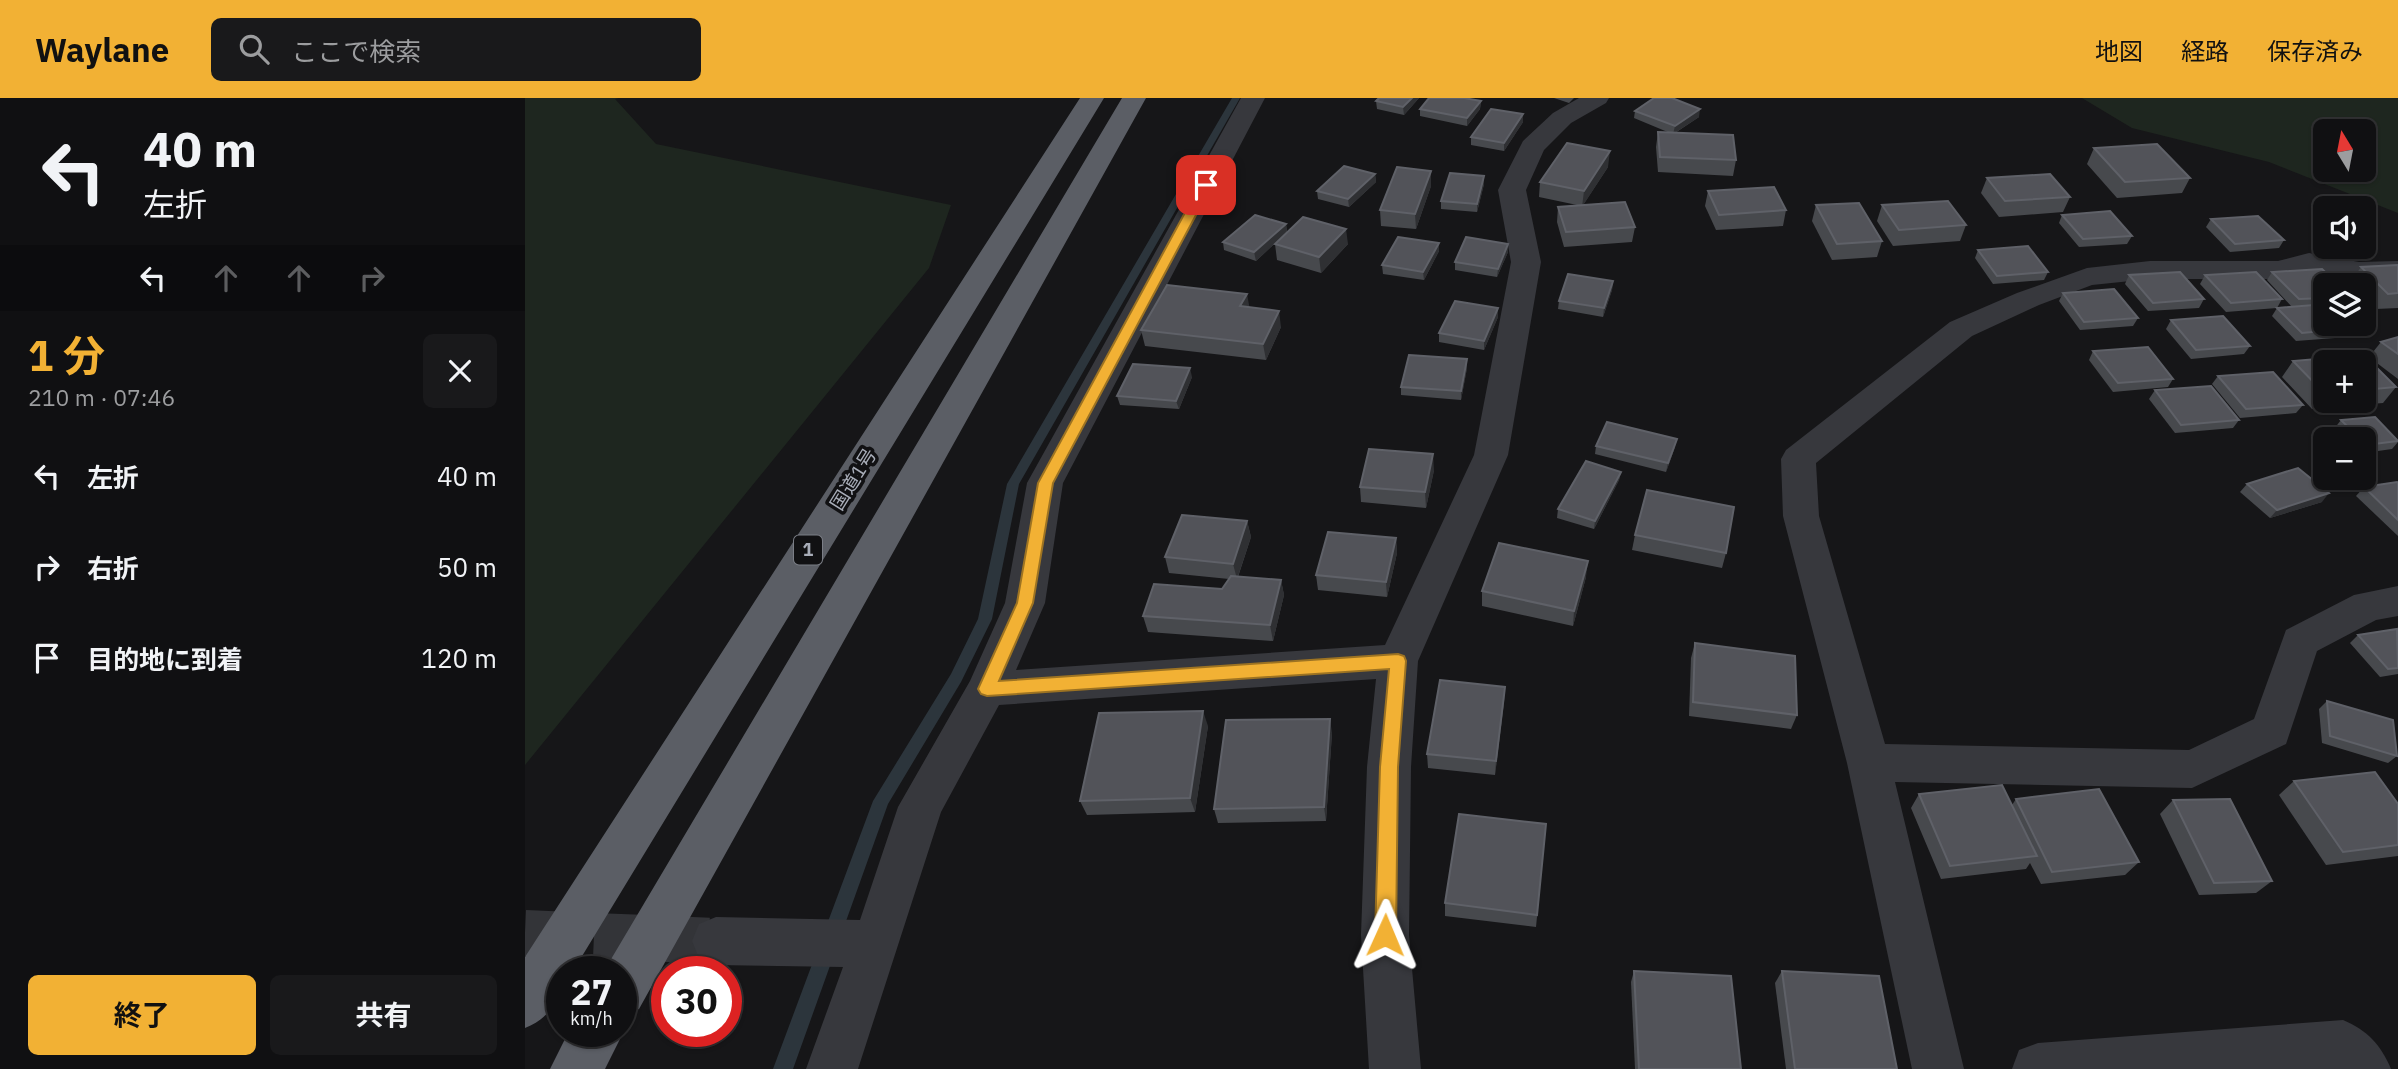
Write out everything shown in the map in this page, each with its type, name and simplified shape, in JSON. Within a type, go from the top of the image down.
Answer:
[{"type":"highway","name":"国道1号","points":[[525,1003],[1092,98]]},
{"type":"highway","points":[[637,963],[1134,98]]},
{"type":"highway","points":[[576,1069],[589,1047]]},
{"type":"street","points":[[832,1069],[920,807],[987,689],[1025,603],[1045,483],[1253,98]]},
{"type":"street","points":[[1395,1069],[1385,935],[1389,767],[1398,661],[1491,455],[1526,262],[1512,190],[1532,147],[1562,118],[1597,98]]},
{"type":"street","points":[[1938,1069],[1869,763],[1801,516],[1798,459],[1961,329],[2028,299],[2087,277],[2150,270],[2284,270],[2296,261],[2320,262],[2355,270],[2398,270]]},
{"type":"street","points":[[1869,763],[2192,769],[2271,731],[2300,640],[2368,607],[2398,601]]},
{"type":"street","points":[[987,689],[1398,661]]},
{"type":"street","points":[[716,941],[876,944]]},
{"type":"street","points":[[2038,1069],[2343,1046],[2365,1069]]},
{"type":"shaded area","points":[[525,98],[619,98],[615,99],[656,144],[951,205],[929,268],[525,765]]},
{"type":"shaded area","points":[[2082,98],[2398,98],[2398,213],[2376,204],[2376,196],[2355,196],[2320,182],[2377,182],[2377,119],[2313,119],[2313,179],[2269,162],[2132,128]]},
{"type":"building","points":[[1379,98],[1412,98],[1403,107],[1376,101]]},
{"type":"building","points":[[1429,98],[1481,101],[1467,118],[1420,109]]},
{"type":"building","points":[[1654,98],[1672,98],[1700,109],[1675,126],[1635,111]]},
{"type":"building","points":[[1491,109],[1523,114],[1504,143],[1471,137]]},
{"type":"building","points":[[1658,132],[1733,135],[1736,160],[1660,157]]},
{"type":"building","points":[[1567,143],[1610,151],[1584,191],[1540,182]]},
{"type":"building","points":[[2157,144],[2190,178],[2125,182],[2094,148]]},
{"type":"building","points":[[1344,166],[1375,174],[1348,199],[1317,191]]},
{"type":"building","points":[[1397,167],[1431,171],[1415,214],[1380,210]]},
{"type":"building","points":[[1450,173],[1484,176],[1477,204],[1441,201]]},
{"type":"building","points":[[2050,174],[2070,197],[2005,201],[1987,178]]},
{"type":"building","points":[[1774,187],[1786,210],[1719,215],[1708,191]]},
{"type":"building","points":[[1948,201],[1966,225],[1899,230],[1882,205]]},
{"type":"building","points":[[1625,202],[1635,227],[1566,232],[1558,207]]},
{"type":"building","points":[[1859,203],[1882,241],[1837,244],[1816,205]]},
{"type":"building","points":[[2110,211],[2132,236],[2083,239],[2062,215]]},
{"type":"building","points":[[1255,215],[1286,224],[1254,252],[1223,242]]},
{"type":"building","points":[[2258,216],[2284,240],[2235,244],[2211,219]]},
{"type":"building","points":[[1303,217],[1346,229],[1319,257],[1275,244]]},
{"type":"building","points":[[1398,237],[1439,243],[1423,272],[1382,265]]},
{"type":"building","points":[[1466,237],[1508,244],[1498,269],[1455,262]]},
{"type":"building","points":[[2028,246],[2048,272],[1997,276],[1978,250]]},
{"type":"building","points":[[2398,265],[2398,293],[2388,294],[2376,282],[2376,273],[2367,273],[2361,267]]},
{"type":"building","points":[[2322,269],[2326,273],[2313,273],[2313,298],[2299,299],[2272,272]]},
{"type":"building","points":[[2180,272],[2204,299],[2153,303],[2129,275]]},
{"type":"building","points":[[2256,272],[2282,299],[2231,303],[2205,275]]},
{"type":"building","points":[[1568,274],[1613,281],[1604,308],[1559,301]]},
{"type":"building","points":[[1167,285],[1247,294],[1240,306],[1279,311],[1263,344],[1141,330]]},
{"type":"building","points":[[2114,289],[2138,318],[2084,322],[2063,293]]},
{"type":"building","points":[[1455,301],[1498,308],[1484,341],[1439,333]]},
{"type":"building","points":[[2313,305],[2313,332],[2302,333],[2277,308]]},
{"type":"building","points":[[2223,316],[2250,346],[2196,350],[2171,320]]},
{"type":"building","points":[[2398,337],[2398,354],[2381,342]]},
{"type":"building","points":[[2148,347],[2173,379],[2118,383],[2093,351]]},
{"type":"building","points":[[1409,355],[1467,359],[1461,391],[1401,387]]},
{"type":"building","points":[[2313,359],[2313,382],[2293,361]]},
{"type":"building","points":[[1133,364],[1190,368],[1176,401],[1117,396]]},
{"type":"building","points":[[2376,367],[2396,387],[2376,389]]},
{"type":"building","points":[[2273,372],[2303,405],[2246,409],[2218,376]]},
{"type":"building","points":[[2211,386],[2239,420],[2181,425],[2155,390]]},
{"type":"building","points":[[2375,417],[2398,441],[2376,444],[2376,427],[2348,427],[2341,420]]},
{"type":"building","points":[[1607,422],[1677,439],[1668,463],[1596,446]]},
{"type":"building","points":[[1369,449],[1433,454],[1425,492],[1360,487]]},
{"type":"building","points":[[1586,461],[1621,472],[1595,521],[1558,509]]},
{"type":"building","points":[[2298,468],[2313,480],[2313,490],[2325,490],[2329,493],[2277,510],[2247,484]]},
{"type":"building","points":[[2398,483],[2398,520],[2367,490],[2376,490],[2376,485]]},
{"type":"building","points":[[1647,490],[1734,507],[1726,553],[1635,535]]},
{"type":"building","points":[[1182,515],[1247,521],[1233,564],[1165,557]]},
{"type":"building","points":[[1328,532],[1396,538],[1386,582],[1316,575]]},
{"type":"building","points":[[1499,543],[1588,561],[1574,611],[1482,591]]},
{"type":"building","points":[[1231,576],[1281,580],[1270,625],[1143,616],[1154,584],[1222,589]]},
{"type":"building","points":[[2397,629],[2398,668],[2388,669],[2358,635]]},
{"type":"building","points":[[1695,643],[1795,656],[1797,715],[1693,702]]},
{"type":"building","points":[[1440,680],[1505,687],[1496,761],[1427,754]]},
{"type":"building","points":[[2327,701],[2393,720],[2397,756],[2330,736]]},
{"type":"building","points":[[1203,711],[1190,798],[1080,801],[1099,713]]},
{"type":"building","points":[[1330,719],[1324,807],[1214,809],[1226,720]]},
{"type":"building","points":[[2375,772],[2398,804],[2398,845],[2343,852],[2294,781]]},
{"type":"building","points":[[2002,785],[2037,856],[1950,866],[1919,794]]},
{"type":"building","points":[[2099,789],[2139,862],[2052,872],[2016,799]]},
{"type":"building","points":[[2230,799],[2272,881],[2214,883],[2173,800]]},
{"type":"building","points":[[1459,814],[1546,824],[1537,915],[1445,903]]},
{"type":"building","points":[[1634,971],[1731,976],[1741,1069],[1639,1069]]},
{"type":"building","points":[[1782,971],[1879,976],[1897,1069],[1795,1069]]},
{"type":"waterway","points":[[783,1069],[881,801],[956,678],[985,619],[1013,484],[1236,98]]},
{"type":"tunnel","points":[[525,933],[716,941]]},
{"type":"route","points":[[1206,185],[1045,483],[1025,603],[987,689],[1398,661],[1389,767],[1385,935]]}]
